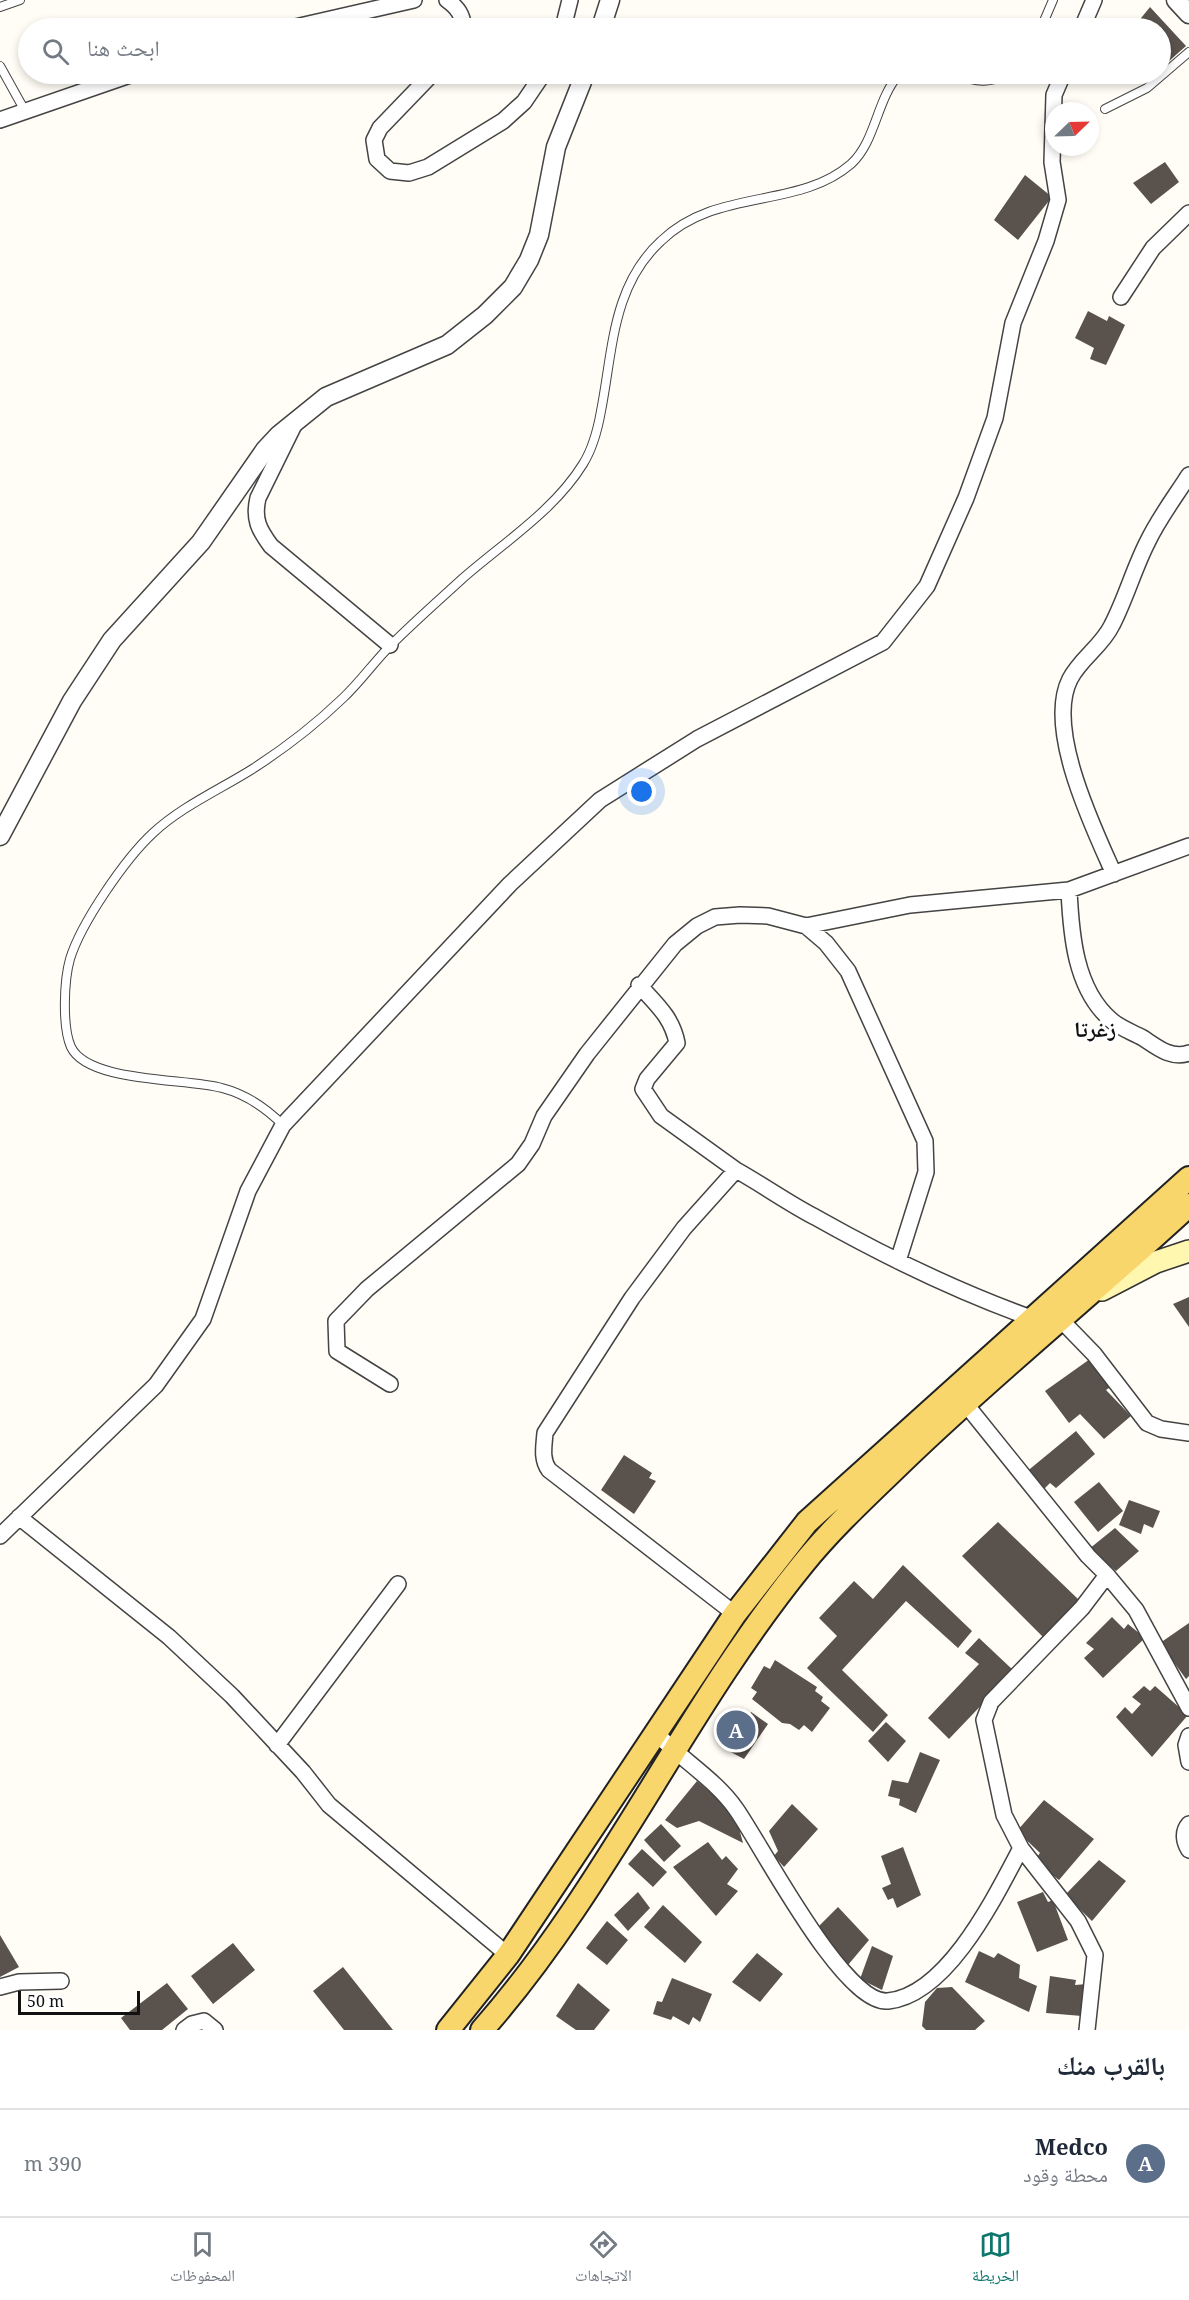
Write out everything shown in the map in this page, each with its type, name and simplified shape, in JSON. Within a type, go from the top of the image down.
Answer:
[{"type":"main road","points":[[482,2030],[527,1977],[750,1636],[807,1559],[852,1510],[964,1402],[1068,1312],[1144,1233],[1189,1178]]},
{"type":"main road","points":[[448,2030],[508,1955],[735,1614],[780,1554],[822,1507],[1034,1319],[1144,1233],[1189,1205]]},
{"type":"main road","points":[[1068,1312],[1134,1273],[1189,1251]]},
{"type":"street","points":[[335,18],[414,0]]},
{"type":"street","points":[[447,0],[457,8],[462,18]]},
{"type":"street","points":[[566,18],[570,0]]},
{"type":"street","points":[[604,18],[610,0]]},
{"type":"street","points":[[1086,18],[1094,0]]},
{"type":"street","points":[[1176,0],[1189,1]]},
{"type":"street","points":[[1176,0],[1189,14]]},
{"type":"street","points":[[0,120],[104,84]]},
{"type":"street","points":[[422,84],[380,128],[374,140],[377,159],[390,171],[409,173],[428,166],[503,121],[524,102],[536,84]]},
{"type":"street","points":[[0,836],[72,701],[112,640],[201,542],[265,450],[303,413],[326,397],[447,345],[485,315],[513,287],[529,260],[539,235],[556,147],[581,84]]},
{"type":"street","points":[[0,1536],[156,1385],[203,1318],[248,1191],[283,1125],[510,884],[600,800],[697,739],[883,642],[927,586],[966,498],[995,418],[1013,322],[1046,241],[1058,200],[1052,162],[1054,95],[1059,84]]},
{"type":"street","points":[[1122,297],[1153,248],[1189,213]]},
{"type":"street","points":[[303,413],[291,428],[258,498],[255,509],[259,529],[271,546],[390,645]]},
{"type":"street","points":[[1114,874],[1093,827],[1077,780],[1063,722],[1063,701],[1070,678],[1112,626],[1149,538],[1189,476]]},
{"type":"street","points":[[806,926],[910,904],[1069,890],[1189,846]]},
{"type":"street","points":[[1069,890],[1074,947],[1097,1004],[1110,1019],[1162,1051],[1175,1056],[1189,1053]]},
{"type":"street","points":[[390,1384],[338,1351],[335,1337],[336,1321],[367,1289],[518,1164],[532,1144],[544,1116],[639,986],[675,944],[697,926],[715,917],[768,916],[806,926],[826,943],[848,971],[925,1141],[926,1172],[898,1261]]},
{"type":"street","points":[[639,986],[668,1016],[674,1026],[677,1043],[646,1079],[643,1089],[660,1116],[736,1170],[815,1217],[898,1261],[974,1297],[1034,1319]]},
{"type":"street","points":[[735,1614],[549,1470],[544,1463],[543,1452],[545,1433],[632,1298],[684,1228],[736,1170]]},
{"type":"street","points":[[1068,1312],[1094,1354],[1147,1423],[1161,1429],[1189,1433]]},
{"type":"street","points":[[964,1402],[1088,1556],[1136,1610],[1189,1708]]},
{"type":"street","points":[[19,1517],[170,1637],[232,1696],[329,1804],[354,1828],[508,1955]]},
{"type":"street","points":[[1087,2030],[1095,1954],[1078,1922],[1021,1848],[1004,1815],[984,1720],[992,1702],[1082,1608],[1107,1575]]},
{"type":"street","points":[[277,1745],[398,1584]]},
{"type":"street","points":[[657,1734],[720,1791],[735,1808],[827,1953],[842,1971],[876,1999],[887,2002],[903,1996],[941,1973],[972,1932],[1021,1848]]},
{"type":"street","points":[[1189,1736],[1186,1745],[1189,1762]]},
{"type":"street","points":[[1189,1824],[1185,1829],[1184,1837],[1189,1850]]},
{"type":"street","points":[[0,1987],[19,1982],[61,1981]]},
{"type":"street","points":[[184,2030],[192,2024],[204,2021],[215,2030]]},
{"type":"lane","points":[[0,7],[20,0]]},
{"type":"lane","points":[[1045,18],[1053,0]]},
{"type":"lane","points":[[1171,67],[1189,52]]},
{"type":"lane","points":[[0,66],[25,111]]},
{"type":"lane","points":[[283,1125],[256,1102],[221,1087],[123,1073],[92,1066],[80,1058],[71,1048],[65,1017],[69,961],[84,927],[116,877],[154,832],[258,766],[343,698],[390,645],[461,579],[546,508],[569,484],[586,460],[598,426],[612,335],[625,291],[635,270],[658,243],[677,227],[697,216],[740,201],[803,190],[829,180],[863,152],[885,93],[892,84]]},
{"type":"lane","points":[[1105,109],[1151,84]]},
{"type":"building","points":[[1150,7],[1160,18],[1141,18]]},
{"type":"building","points":[[1171,30],[1186,46],[1171,59]]},
{"type":"building","points":[[1165,162],[1179,182],[1151,204],[1133,183]]},
{"type":"building","points":[[1025,175],[1052,197],[1018,240],[994,220]]},
{"type":"building","points":[[1088,311],[1107,321],[1109,316],[1125,325],[1106,365],[1090,359],[1094,348],[1075,338]]},
{"type":"building","points":[[1189,1297],[1189,1327],[1173,1304]]},
{"type":"building","points":[[1090,1359],[1112,1386],[1106,1390],[1131,1416],[1104,1439],[1080,1414],[1069,1423],[1045,1391]]},
{"type":"building","points":[[1076,1431],[1095,1454],[1056,1488],[1050,1483],[1041,1492],[1025,1473]]},
{"type":"building","points":[[624,1455],[652,1473],[649,1478],[656,1481],[634,1514],[601,1490]]},
{"type":"building","points":[[1099,1482],[1123,1511],[1098,1532],[1074,1502]]},
{"type":"building","points":[[1129,1500],[1160,1511],[1153,1528],[1144,1524],[1141,1534],[1119,1525]]},
{"type":"building","points":[[998,1522],[1079,1600],[1043,1637],[962,1556]]},
{"type":"building","points":[[1115,1528],[1139,1551],[1116,1571],[1089,1549]]},
{"type":"building","points":[[903,1565],[972,1631],[958,1648],[906,1601],[842,1670],[888,1715],[873,1732],[807,1668],[837,1636],[819,1618],[854,1581],[873,1599]]},
{"type":"building","points":[[1112,1617],[1124,1629],[1128,1624],[1145,1638],[1103,1678],[1084,1658],[1094,1649],[1086,1643]]},
{"type":"building","points":[[1189,1623],[1189,1676],[1186,1679],[1160,1643]]},
{"type":"building","points":[[979,1638],[1014,1671],[949,1739],[928,1718],[979,1664],[965,1653]]},
{"type":"building","points":[[775,1660],[817,1687],[815,1691],[823,1697],[821,1701],[830,1708],[812,1732],[804,1725],[799,1730],[790,1724],[782,1723],[752,1699],[757,1692],[751,1688],[764,1666],[770,1669]]},
{"type":"building","points":[[1144,1686],[1150,1691],[1155,1686],[1188,1715],[1152,1757],[1116,1717],[1125,1707],[1132,1714],[1141,1704],[1132,1697]]},
{"type":"building","points":[[742,1711],[749,1716],[751,1712],[768,1724],[744,1759],[725,1749],[727,1745],[723,1743],[725,1739],[723,1736],[737,1713],[740,1715]]},
{"type":"building","points":[[886,1722],[906,1741],[888,1762],[868,1741]]},
{"type":"building","points":[[920,1752],[940,1760],[916,1813],[899,1805],[900,1799],[888,1796],[892,1780],[908,1783]]},
{"type":"building","points":[[697,1781],[728,1807],[727,1810],[736,1817],[743,1843],[699,1821],[677,1828],[665,1820]]},
{"type":"building","points":[[1044,1800],[1094,1839],[1059,1880],[1034,1861],[1040,1853],[1017,1831]]},
{"type":"building","points":[[792,1804],[818,1829],[784,1867],[774,1856],[778,1851],[769,1831]]},
{"type":"building","points":[[661,1824],[681,1846],[664,1862],[644,1840]]},
{"type":"building","points":[[708,1842],[722,1860],[726,1856],[738,1869],[727,1884],[738,1891],[716,1916],[673,1867]]},
{"type":"building","points":[[903,1847],[921,1895],[897,1908],[893,1898],[888,1900],[882,1888],[891,1884],[881,1856]]},
{"type":"building","points":[[642,1849],[667,1872],[653,1887],[628,1864]]},
{"type":"building","points":[[1099,1860],[1126,1881],[1092,1921],[1065,1895]]},
{"type":"building","points":[[638,1892],[650,1908],[628,1931],[614,1915]]},
{"type":"building","points":[[1043,1892],[1048,1902],[1053,1900],[1068,1940],[1037,1952],[1017,1902]]},
{"type":"building","points":[[663,1905],[702,1942],[685,1963],[644,1927]]},
{"type":"building","points":[[838,1907],[869,1940],[848,1965],[816,1929]]},
{"type":"building","points":[[607,1921],[628,1940],[607,1965],[586,1948]]},
{"type":"building","points":[[0,1935],[19,1967],[0,1977]]},
{"type":"building","points":[[233,1943],[255,1970],[213,2004],[191,1976]]},
{"type":"building","points":[[872,1946],[893,1956],[882,1990],[860,1979]]},
{"type":"building","points":[[979,1951],[994,1958],[998,1953],[1020,1965],[1019,1978],[1037,1986],[1029,2012],[965,1982]]},
{"type":"building","points":[[757,1953],[783,1974],[760,2002],[732,1982]]},
{"type":"building","points":[[343,1967],[393,2030],[344,2030],[313,1991]]},
{"type":"building","points":[[1050,1976],[1076,1980],[1075,1985],[1087,1984],[1082,2016],[1046,2013]]},
{"type":"building","points":[[672,1978],[712,1994],[700,2022],[693,2017],[689,2025],[673,2016],[671,2020],[653,2014],[657,2001],[662,2002]]},
{"type":"building","points":[[167,1983],[188,2009],[162,2030],[130,2030],[121,2018]]},
{"type":"building","points":[[578,1983],[610,2010],[594,2030],[576,2030],[556,2016]]},
{"type":"building","points":[[952,1987],[985,2021],[975,2030],[926,2030],[922,2026],[925,2002],[937,1988]]},
{"type":"place","name":"Medco","points":[[736,1730]]},
{"type":"district","name":"زغرتا","points":[[1095,1029]]}]
